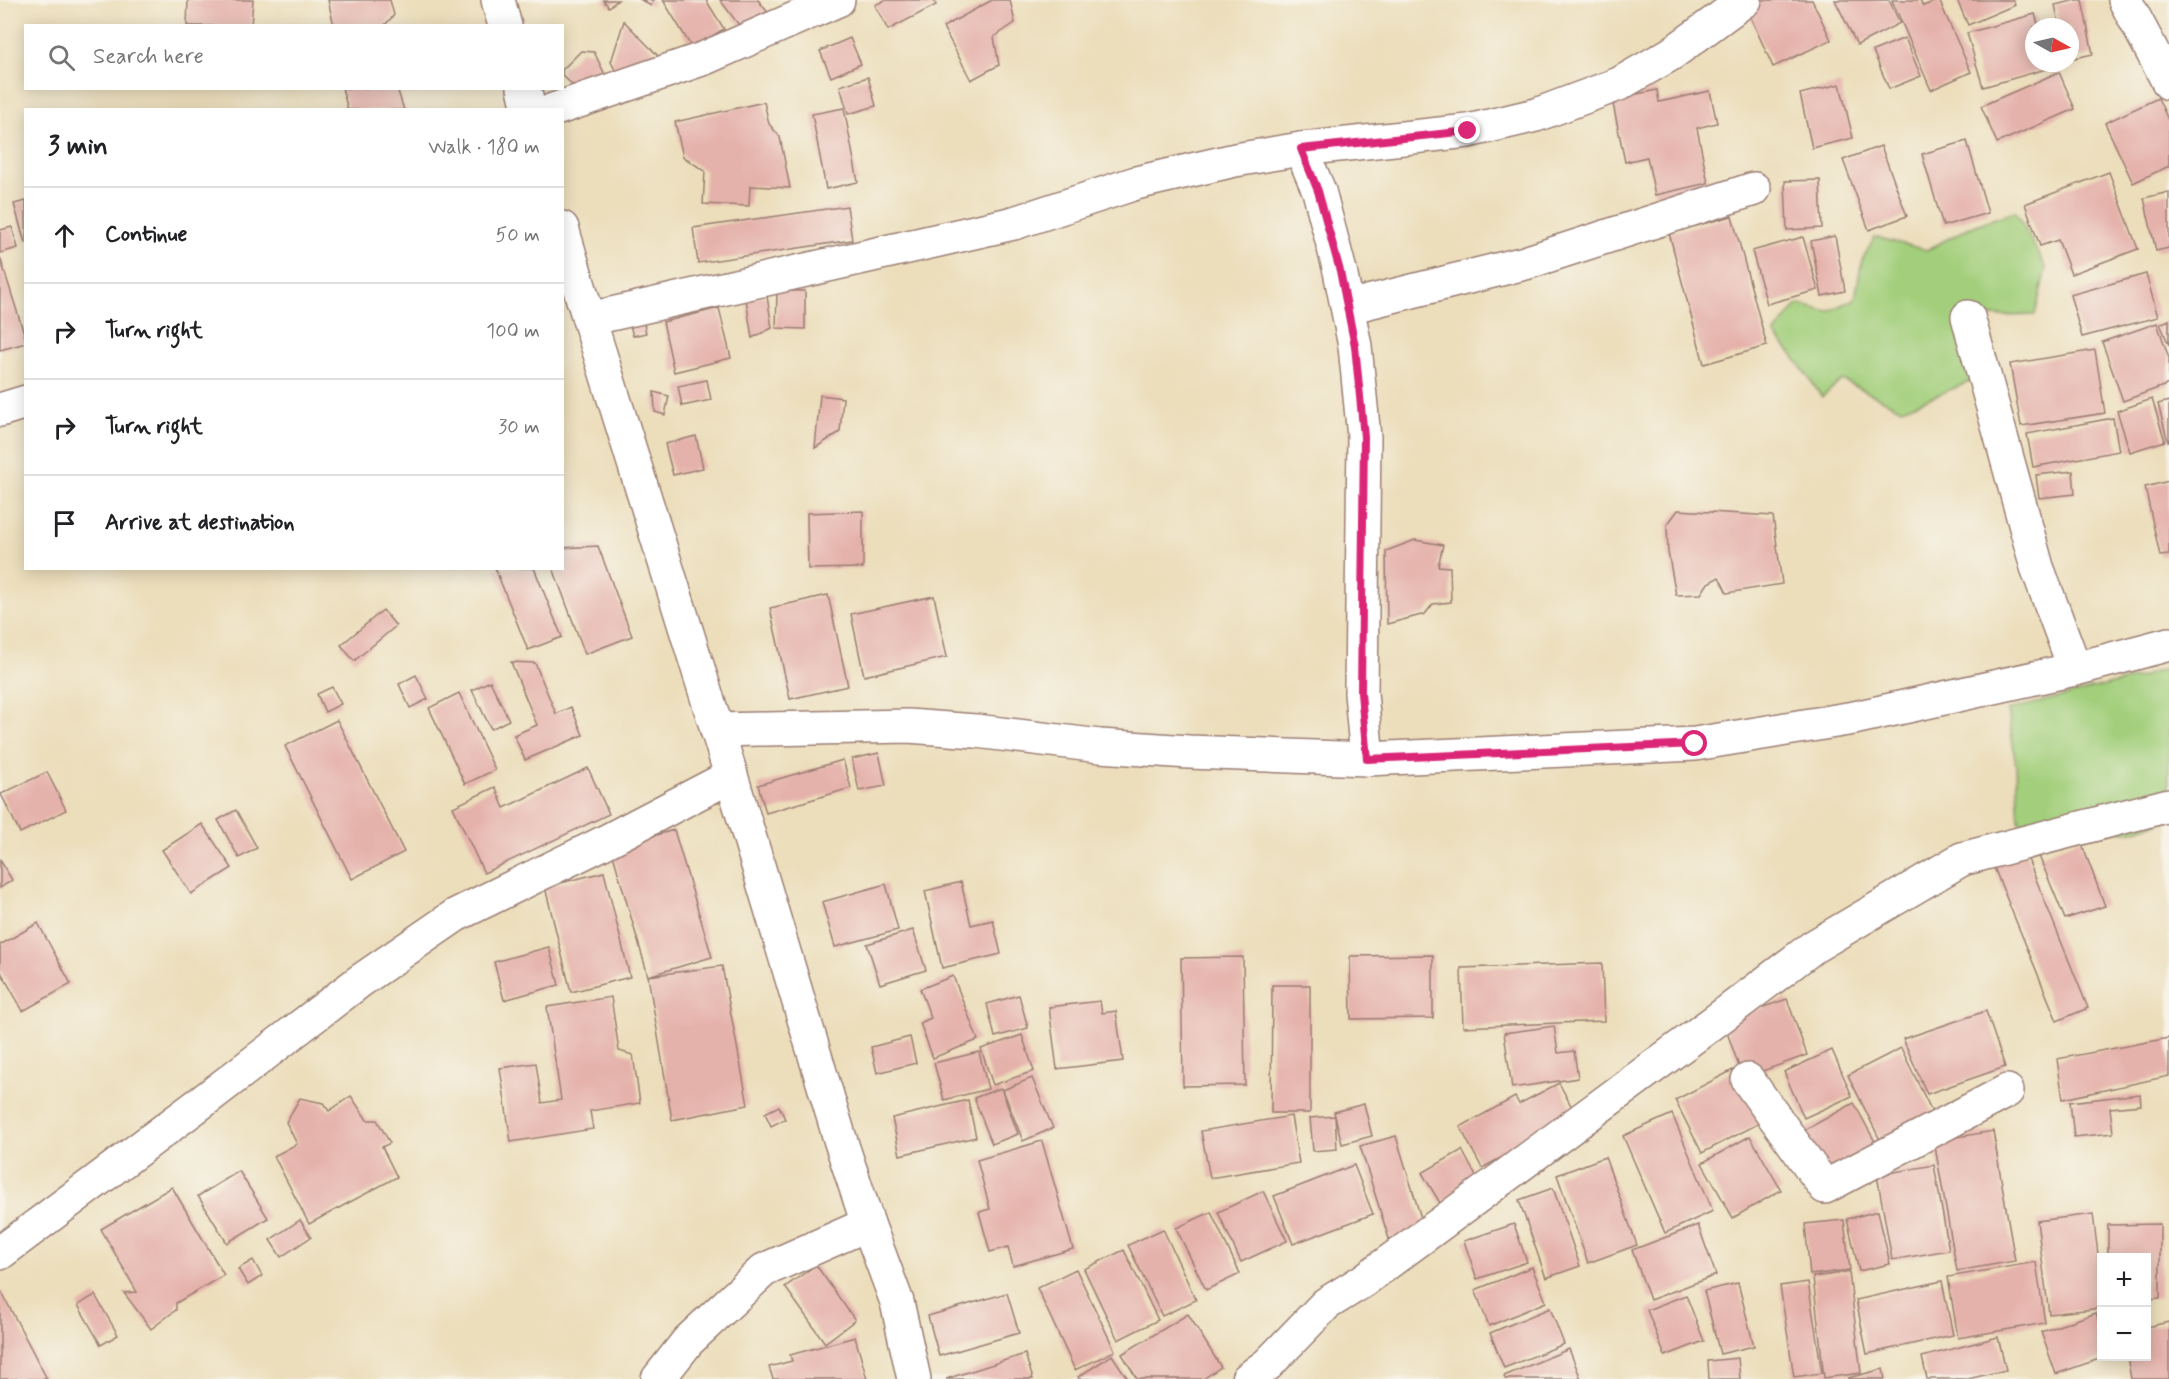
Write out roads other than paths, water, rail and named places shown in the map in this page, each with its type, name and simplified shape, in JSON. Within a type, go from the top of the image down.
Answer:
[{"type":"street","points":[[498,0],[505,24]]},
{"type":"street","points":[[559,108],[705,58],[838,0]]},
{"type":"street","points":[[589,319],[1014,223],[1136,183],[1235,160],[1301,149],[1468,131],[1536,115],[1619,84],[1671,54],[1745,0]]},
{"type":"street","points":[[2125,0],[2169,83]]},
{"type":"street","points":[[525,90],[529,108]]},
{"type":"street","points":[[1301,149],[1318,191],[1348,307],[1355,346],[1364,437],[1361,693],[1367,759]]},
{"type":"street","points":[[1348,307],[1525,263],[1754,189]]},
{"type":"street","points":[[564,235],[868,1224],[897,1302],[914,1379]]},
{"type":"street","points":[[1968,317],[2037,567],[2075,669]]},
{"type":"street","points":[[0,410],[24,403]]},
{"type":"street","points":[[717,730],[908,726],[976,730],[1111,747],[1367,759],[1695,744],[1854,718],[2075,669],[2169,644]]},
{"type":"street","points":[[0,1254],[360,981],[456,915],[599,845],[731,776]]},
{"type":"street","points":[[1248,1379],[1268,1364],[1326,1304],[1363,1281],[1718,1020],[1813,947],[1962,859],[2169,805]]},
{"type":"street","points":[[1748,1080],[1825,1187],[2007,1091]]},
{"type":"street","points":[[658,1379],[688,1341],[764,1270],[868,1224]]}]
